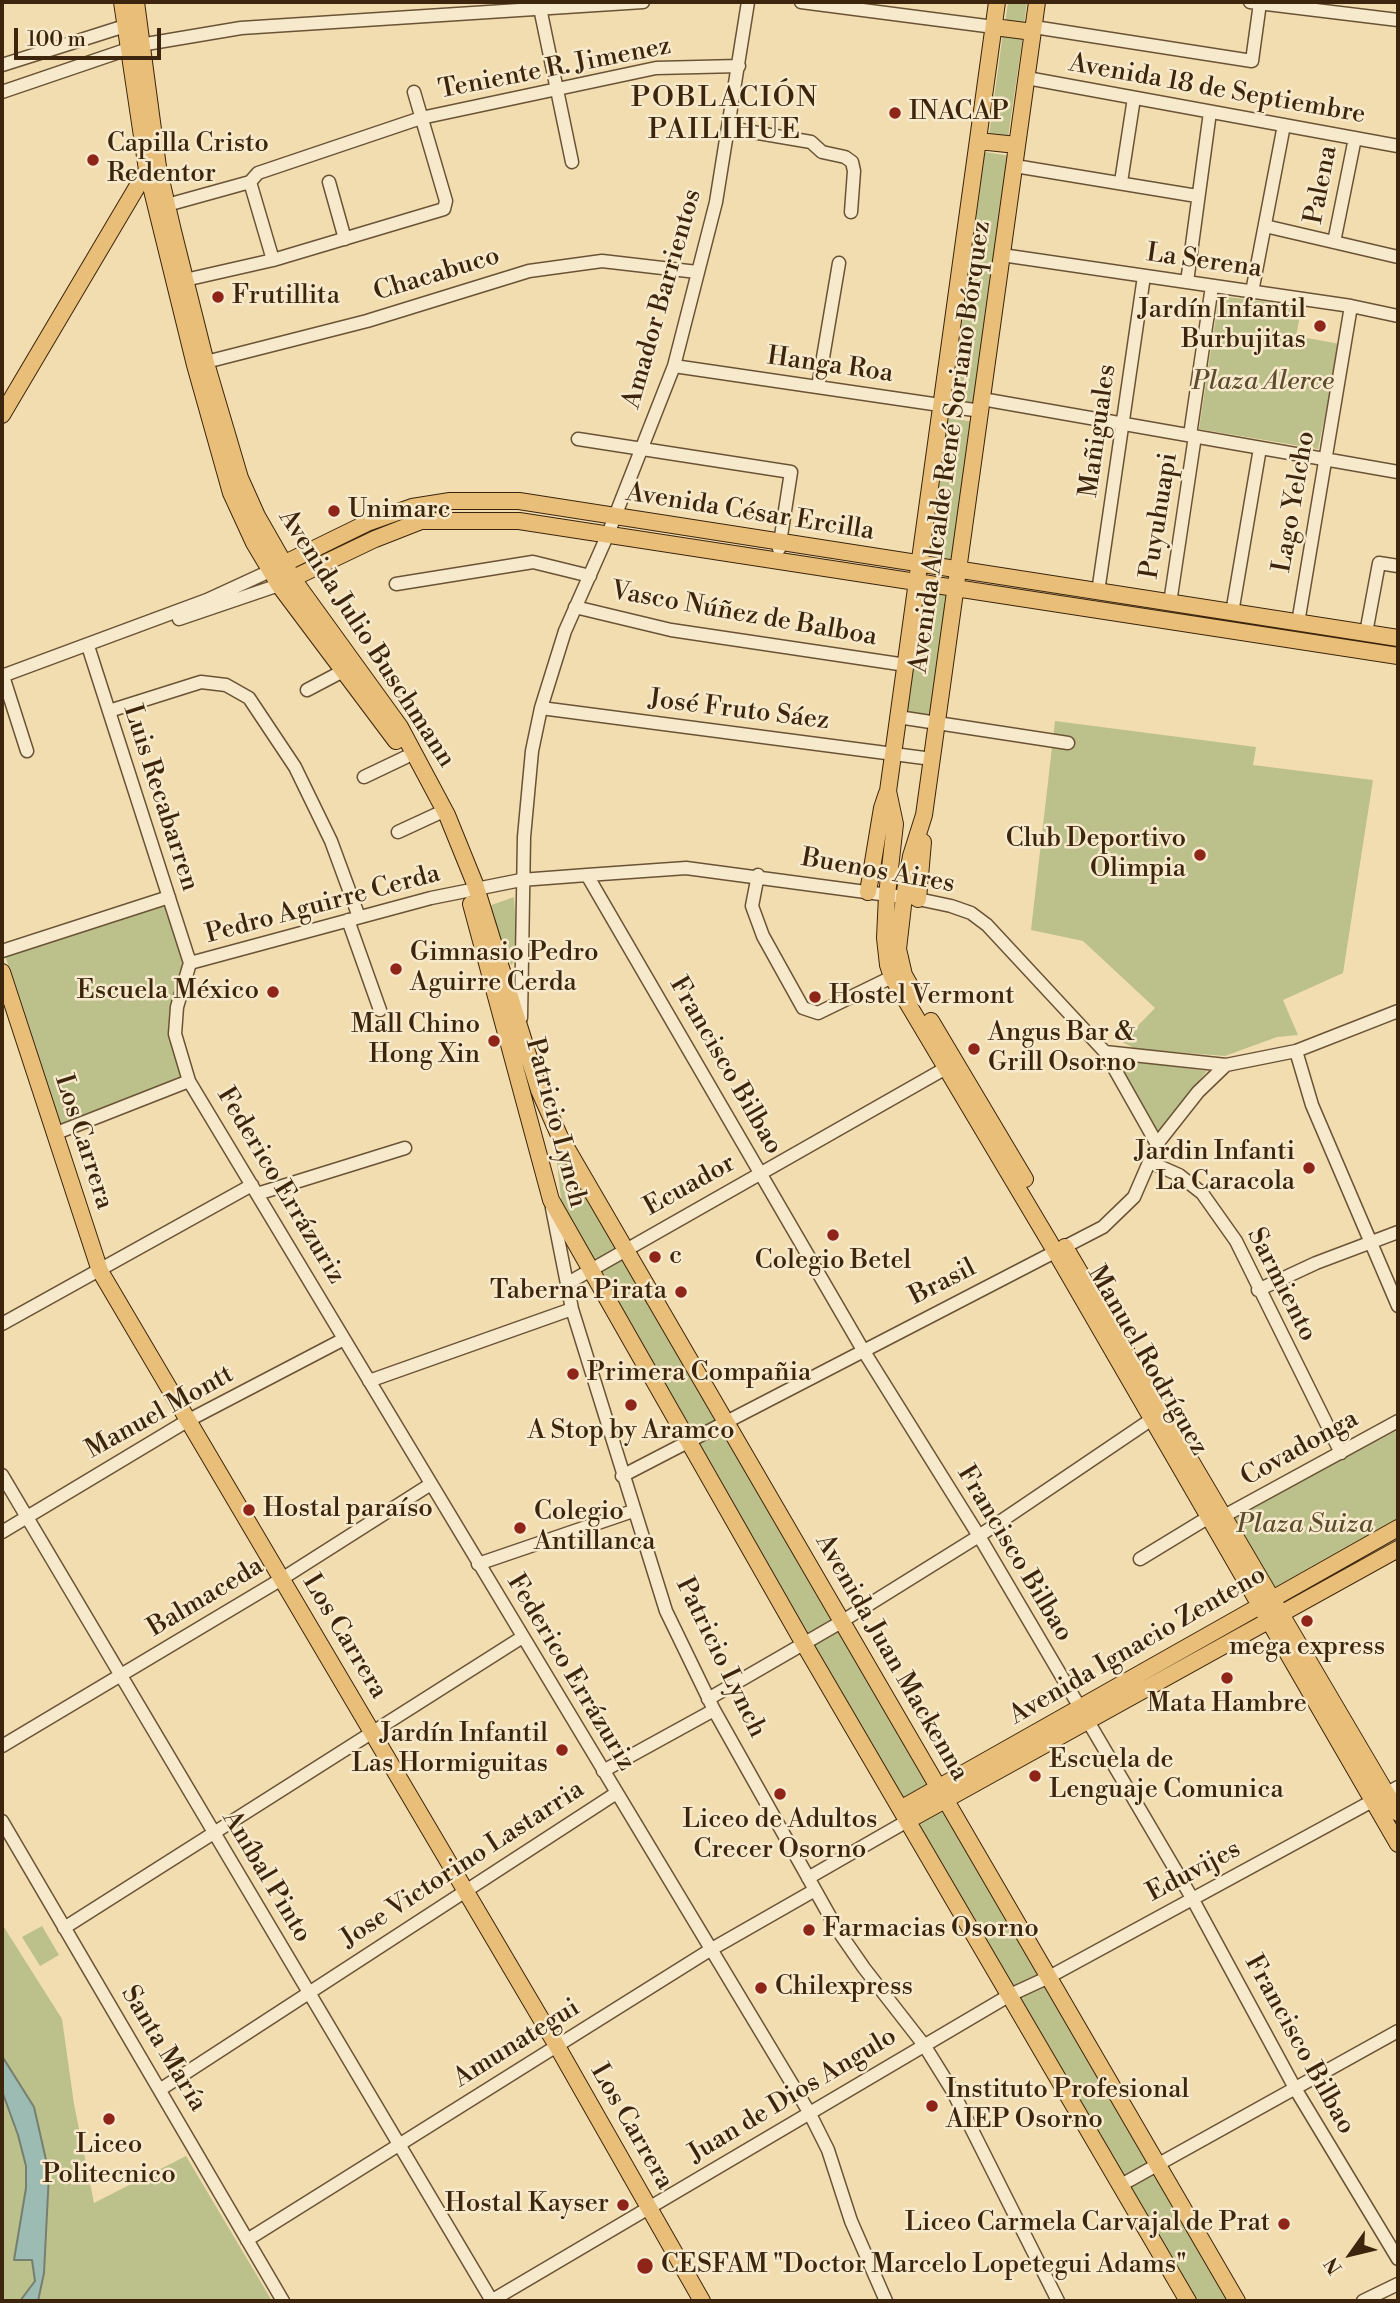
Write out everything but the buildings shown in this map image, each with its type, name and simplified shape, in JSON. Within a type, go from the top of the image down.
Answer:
[{"type":"main road","name":"Avenida Julio Buschmann","points":[[122,2],[125,26],[134,48]]},
{"type":"main road","name":"Avenida Julio Buschmann","points":[[136,2],[134,48],[153,169],[231,493],[282,575],[406,757],[473,888]]},
{"type":"main road","name":"Avenida Alcalde René Soriano Bórquez","points":[[887,895],[895,824],[888,791],[997,2]]},
{"type":"main road","name":"Avenida Alcalde René Soriano Bórquez","points":[[924,815],[1037,2]]},
{"type":"main road","points":[[994,27],[1034,29]]},
{"type":"main road","points":[[978,141],[1017,145]]},
{"type":"main road","name":"Avenida Julio Buschmann","points":[[153,169],[167,205],[186,280],[200,364]]},
{"type":"main road","points":[[2,415],[153,169]]},
{"type":"main road","points":[[510,500],[504,508],[510,520]]},
{"type":"main road","name":"Avenida César Ercilla","points":[[282,575],[355,529],[384,516],[425,504],[510,500],[1398,638]]},
{"type":"main road","points":[[421,522],[426,513],[425,504]]},
{"type":"main road","name":"Avenida César Ercilla","points":[[282,575],[421,522],[510,520],[1398,656]]},
{"type":"main road","points":[[355,529],[353,539],[356,548]]},
{"type":"main road","name":"Avenida Julio Buschmann","points":[[282,575],[400,727],[438,797],[473,888]]},
{"type":"main road","points":[[868,892],[881,808],[888,791]]},
{"type":"main road","name":"Manuel Rodríguez","points":[[924,815],[911,898],[898,949],[907,982],[1275,1617],[1398,1814]]},
{"type":"main road","name":"Avenida Juan Mackenna","points":[[473,888],[539,1090],[559,1135],[1237,2301]]},
{"type":"main road","name":"Patricio Lynch","points":[[473,888],[551,1200]]},
{"type":"main road","name":"Manuel Rodríguez","points":[[887,895],[886,953],[892,977],[1060,1248],[1152,1419],[1217,1517]]},
{"type":"main road","name":"Los Carrera","points":[[2,972],[100,1271],[280,1580],[466,1890],[702,2301]]},
{"type":"main road","points":[[551,1200],[804,1644],[1188,2301]]},
{"type":"main road","name":"Avenida Ignacio Zenteno","points":[[1083,1715],[1266,1601],[1398,1528]]},
{"type":"main road","name":"Avenida Ignacio Zenteno","points":[[905,1814],[1083,1715],[1275,1617],[1398,1549]]},
{"type":"main road","name":"Manuel Rodríguez","points":[[1386,1794],[1398,1844]]},
{"type":"street","points":[[2,92],[134,48],[241,28],[566,4],[643,2]]},
{"type":"street","name":"Amador Barrientos","points":[[522,880],[530,773],[541,708],[555,657],[642,451],[674,366],[716,202],[748,2]]},
{"type":"street","points":[[801,2],[994,27]]},
{"type":"street","points":[[1034,29],[1252,61],[1255,2],[1398,20]]},
{"type":"street","points":[[540,8],[572,162]]},
{"type":"street","points":[[2,65],[125,26]]},
{"type":"street","name":"Teniente R. Jimenez","points":[[167,205],[250,182],[258,173],[421,118],[656,68],[739,66]]},
{"type":"street","name":"Avenida 18 de Septiembre","points":[[1027,78],[1398,146]]},
{"type":"street","points":[[186,280],[273,260],[444,209],[446,201],[414,92]]},
{"type":"street","points":[[1121,182],[1134,98]]},
{"type":"street","points":[[1187,282],[1210,112]]},
{"type":"street","points":[[1252,292],[1284,125]]},
{"type":"street","points":[[729,128],[811,142],[822,152],[845,157],[852,162],[854,171],[851,212]]},
{"type":"street","name":"Palena","points":[[1334,242],[1355,138]]},
{"type":"street","points":[[1015,166],[1197,196]]},
{"type":"street","points":[[250,182],[273,260]]},
{"type":"street","points":[[329,182],[345,239]]},
{"type":"street","points":[[1265,226],[1398,257]]},
{"type":"street","name":"La Serena","points":[[1002,255],[1397,312]]},
{"type":"street","name":"Chacabuco","points":[[200,364],[367,321],[529,271],[602,261],[697,272]]},
{"type":"street","points":[[818,387],[839,263]]},
{"type":"street","name":"Mañiguales","points":[[1098,592],[1144,276]]},
{"type":"street","name":"Puyuhuapi","points":[[1170,603],[1212,286]]},
{"type":"street","name":"Lago Yelcho","points":[[1298,623],[1351,306]]},
{"type":"street","name":"Hanga Roa","points":[[674,366],[942,405],[981,405],[1123,424],[1398,472]]},
{"type":"street","points":[[578,439],[791,472],[778,561]]},
{"type":"street","points":[[1232,613],[1260,447]]},
{"type":"street","points":[[396,584],[533,562],[590,576]]},
{"type":"street","points":[[1366,633],[1379,563],[1398,566]]},
{"type":"street","name":"Avenida César Ercilla","points":[[2,676],[282,575]]},
{"type":"street","name":"Vasco Núñez de Balboa","points":[[575,607],[671,630],[905,666]]},
{"type":"street","name":"Luis Recabarren","points":[[88,646],[190,963]]},
{"type":"street","points":[[307,690],[345,670]]},
{"type":"street","points":[[2,676],[27,751]]},
{"type":"street","points":[[109,711],[201,682],[226,685],[249,698],[295,767],[331,841],[380,1010]]},
{"type":"street","name":"José Fruto Sáez","points":[[541,708],[932,759]]},
{"type":"street","points":[[898,717],[1068,743]]},
{"type":"street","points":[[364,777],[406,757]]},
{"type":"street","points":[[398,832],[437,814]]},
{"type":"street","name":"Buenos Aires","points":[[473,888],[506,878],[522,880],[686,868],[758,875],[911,898],[961,909],[987,925],[1105,1052],[1157,1144]]},
{"type":"street","name":"Francisco Bilbao","points":[[587,875],[863,1350],[979,1536],[1192,1898],[1296,2090],[1398,2259]]},
{"type":"street","points":[[758,875],[752,906],[763,936],[803,1008],[818,1013],[892,977]]},
{"type":"street","name":"Avenida Juan Mackenna","points":[[522,880],[522,1032]]},
{"type":"street","name":"Pedro Aguirre Cerda","points":[[190,963],[473,888]]},
{"type":"street","points":[[2,951],[169,897]]},
{"type":"street","name":"Federico Errázuriz","points":[[190,963],[177,1007],[175,1034],[189,1081],[521,1638],[809,2112],[828,2150],[851,2221],[886,2301]]},
{"type":"street","points":[[1105,1052],[1226,1065],[1296,1051],[1398,1011]]},
{"type":"street","points":[[1296,1051],[1312,1105],[1398,1306]]},
{"type":"street","name":"Brasil","points":[[622,1476],[1103,1227],[1120,1214],[1134,1197],[1152,1163],[1157,1144],[1198,1092],[1226,1065]]},
{"type":"street","name":"Ecuador","points":[[568,1283],[946,1068]]},
{"type":"street","points":[[54,1135],[189,1081]]},
{"type":"street","points":[[2,1324],[255,1189],[405,1148]]},
{"type":"street","name":"Sarmiento","points":[[1152,1163],[1179,1175],[1202,1192],[1236,1241],[1258,1290],[1341,1452]]},
{"type":"street","name":"Patricio Lynch","points":[[551,1200],[572,1309],[666,1611],[710,1705],[815,1890],[863,1968],[924,2045],[952,2090],[1058,2301]]},
{"type":"street","points":[[1258,1290],[1316,1263],[1398,1232]]},
{"type":"street","points":[[369,1381],[572,1309]]},
{"type":"street","name":"Manuel Montt","points":[[2,1532],[187,1421],[344,1339]]},
{"type":"street","name":"Jose Victorino Lastarria","points":[[603,1771],[979,1536],[1152,1419]]},
{"type":"street","name":"Covadonga","points":[[1140,1559],[1398,1421]]},
{"type":"street","name":"Aníbal Pinto","points":[[2,1475],[492,2301]]},
{"type":"street","name":"Balmaceda","points":[[2,1746],[280,1580],[431,1484]]},
{"type":"street","points":[[478,1563],[633,1511]]},
{"type":"street","points":[[64,1928],[521,1638]]},
{"type":"street","name":"Jose Victorino Lastarria","points":[[161,2089],[615,1794]]},
{"type":"street","name":"Eduvijes","points":[[1010,1995],[1049,1977],[1386,1794]]},
{"type":"street","points":[[808,1878],[905,1814]]},
{"type":"street","name":"Santa María","points":[[2,1821],[283,2301]]},
{"type":"street","name":"Amunategui","points":[[247,2241],[710,1950],[815,1890]]},
{"type":"street","name":"Juan de Dios Angulo","points":[[492,2301],[1010,1995]]},
{"type":"street","points":[[1121,2185],[1398,2031]]},
{"type":"street","points":[[1363,2301],[1398,2284]]},
{"type":"green space","points":[[1008,2],[1027,2],[1024,25],[1005,23]]},
{"type":"green space","points":[[1003,33],[1023,36],[1008,137],[989,134]]},
{"type":"green space","points":[[985,152],[1010,156],[977,404],[952,400]]},
{"type":"green space","name":"Plaza Alerce","points":[[1219,296],[1302,306],[1296,336],[1340,344],[1318,449],[1199,429]]},
{"type":"green space","points":[[946,418],[976,422],[957,564],[927,560]]},
{"type":"green space","points":[[921,592],[948,595],[931,720],[905,716]]},
{"type":"green space","name":"Club Deportivo Olimpia","points":[[1055,721],[1256,747],[1253,765],[1373,780],[1343,973],[1283,1000],[1298,1035],[1277,1037],[1225,1056],[1136,1049],[1122,1042],[1155,1008],[1083,941],[1031,930]]},
{"type":"green space","points":[[514,897],[518,957],[511,965],[486,907]]},
{"type":"green space","points":[[168,903],[186,962],[174,1006],[184,1077],[59,1126],[5,955]]},
{"type":"green space","points":[[1116,1059],[1207,1071],[1158,1131]]},
{"type":"green space","points":[[554,1135],[1233,2301],[1191,2301],[563,1217]]},
{"type":"green space","name":"Plaza Suiza","points":[[1398,1430],[1398,1521],[1275,1588],[1234,1517]]},
{"type":"green space","points":[[2,1924],[62,2019],[74,2104],[94,2203],[186,2156],[272,2301],[38,2301],[44,2273],[49,2173],[34,2107],[8,2069],[2,2053]]},
{"type":"green space","points":[[42,1926],[59,1955],[40,1966],[22,1937]]},
{"type":"green space","points":[[2,2091],[26,2166],[26,2188],[14,2259],[32,2260],[35,2281],[20,2301],[2,2301]]},
{"type":"water","points":[[2,2056],[34,2107],[49,2173],[44,2273],[38,2301],[20,2301],[35,2281],[32,2260],[14,2260],[26,2188],[26,2166],[2,2091]]},
{"type":"place","name":"INACAP","points":[[895,113]]},
{"type":"place","name":"Capilla Cristo Redentor","points":[[93,160]]},
{"type":"place","name":"Frutillita","points":[[218,297]]},
{"type":"place","name":"Jardín Infantil Burbujitas","points":[[1320,326]]},
{"type":"place","name":"Unimarc","points":[[334,511]]},
{"type":"place","name":"Club Deportivo Olimpia","points":[[1200,855]]},
{"type":"place","name":"Gimnasio Pedro Aguirre Cerda","points":[[396,969]]},
{"type":"place","name":"Escuela México","points":[[273,992]]},
{"type":"place","name":"Hostel Vermont","points":[[815,997]]},
{"type":"place","name":"Mall Chino Hong Xin","points":[[494,1041]]},
{"type":"place","name":"Angus Bar & Grill Osorno","points":[[974,1049]]},
{"type":"place","name":"Jardin Infanti La Caracola","points":[[1309,1168]]},
{"type":"place","name":"Colegio Betel","points":[[833,1235]]},
{"type":"place","name":"c","points":[[655,1257]]},
{"type":"place","name":"Taberna Pirata","points":[[681,1292]]},
{"type":"place","name":"Primera Compañia","points":[[573,1374]]},
{"type":"place","name":"A Stop by Aramco","points":[[631,1405]]},
{"type":"place","name":"Hostal paraíso","points":[[249,1510]]},
{"type":"place","name":"Colegio Antillanca","points":[[520,1528]]},
{"type":"place","name":"mega express","points":[[1307,1621]]},
{"type":"place","name":"Mata Hambre","points":[[1227,1678]]},
{"type":"place","name":"Jardín Infantil Las Hormiguitas","points":[[562,1750]]},
{"type":"place","name":"Escuela de Lenguaje Comunica","points":[[1035,1776]]},
{"type":"place","name":"Liceo de Adultos Crecer Osorno","points":[[780,1794]]},
{"type":"place","name":"Farmacias Osorno","points":[[809,1930]]},
{"type":"place","name":"Chilexpress","points":[[761,1988]]},
{"type":"place","name":"Instituto Profesional AIEP Osorno","points":[[932,2106]]},
{"type":"place","name":"Liceo Politecnico","points":[[109,2119]]},
{"type":"place","name":"Hostal Kayser","points":[[623,2205]]},
{"type":"place","name":"Liceo Carmela Carvajal de Prat","points":[[1284,2224]]},
{"type":"place","name":"CESFAM \"Doctor Marcelo Lopetegui Adams\"","points":[[645,2266]]},
{"type":"district","name":"POBLACIÓN PAILIHUE","points":[[725,115]]}]
